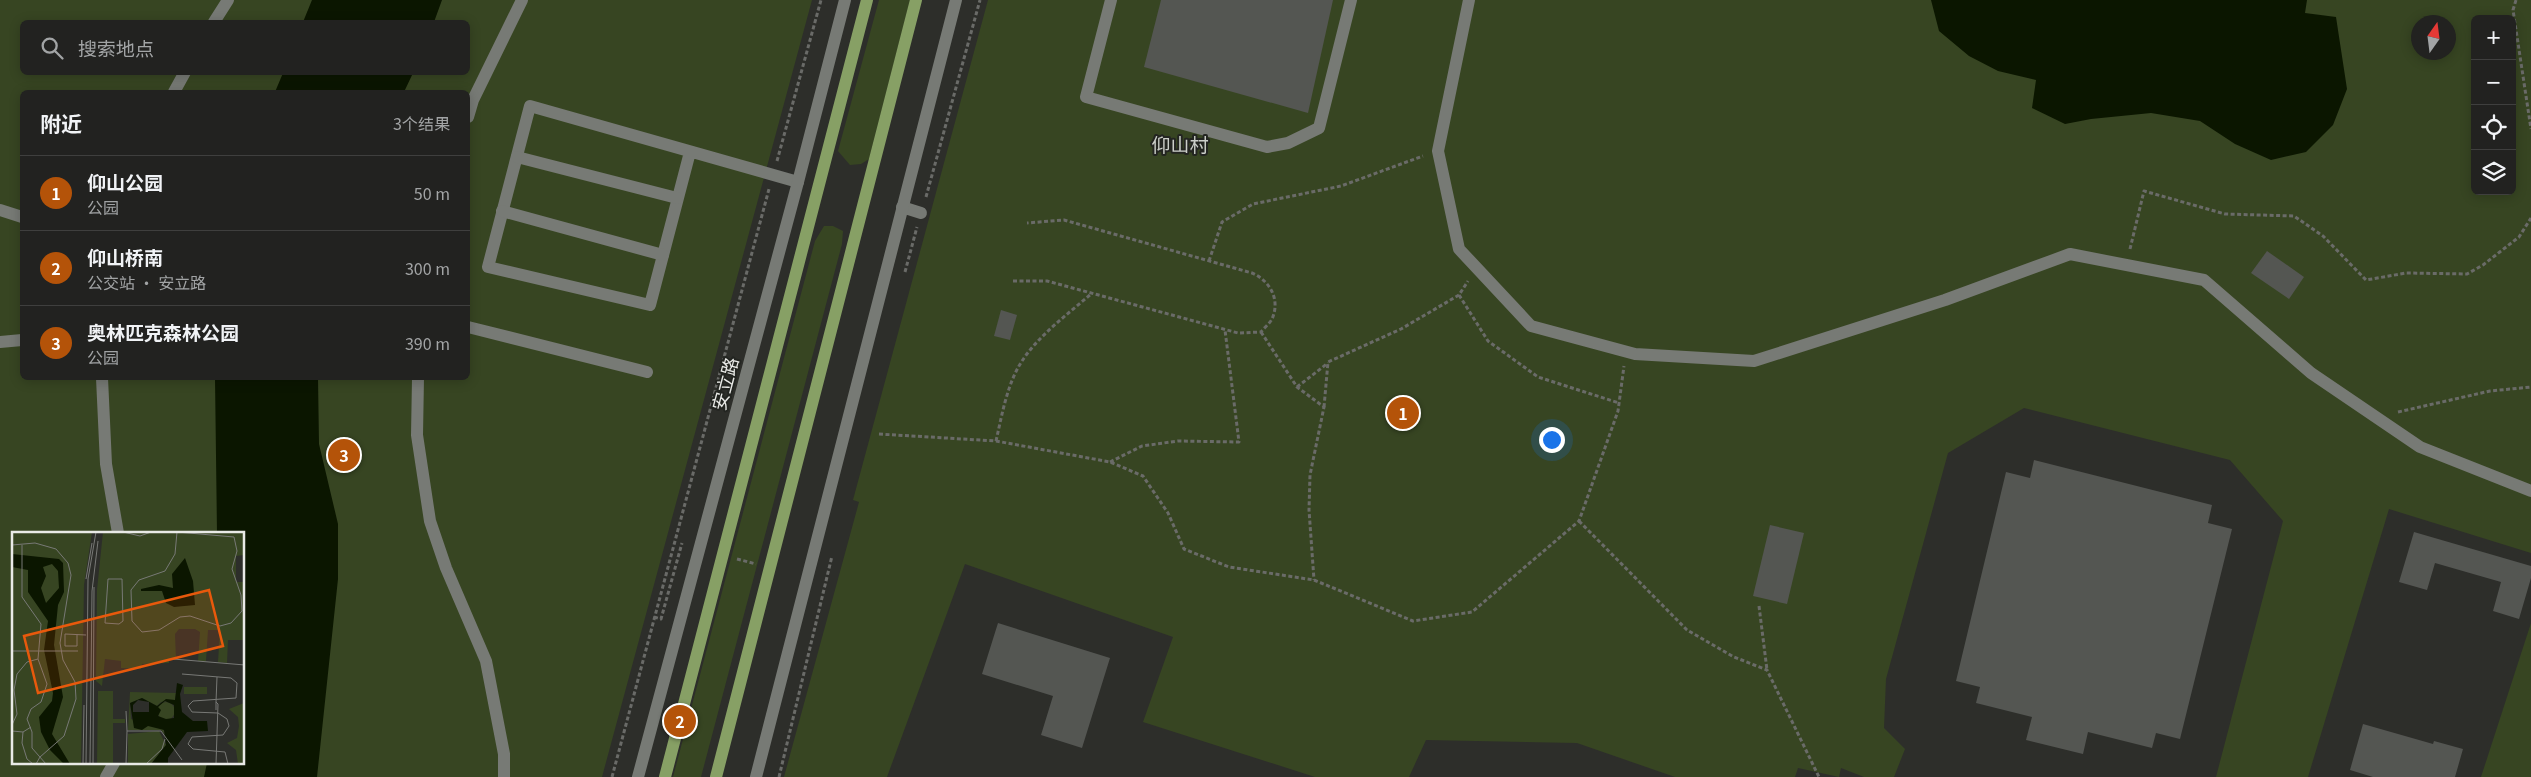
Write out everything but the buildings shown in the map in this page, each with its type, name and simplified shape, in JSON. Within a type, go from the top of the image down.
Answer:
[{"type":"main road","points":[[665,777],[867,0]]},
{"type":"main road","points":[[716,777],[916,0]]},
{"type":"street","points":[[215,20],[228,0]]},
{"type":"street","points":[[470,110],[473,100],[522,0]]},
{"type":"street","name":"安立路","points":[[638,777],[845,0]]},
{"type":"street","points":[[756,777],[956,0]]},
{"type":"street","points":[[1111,0],[1086,97],[1267,147],[1288,143],[1319,128],[1351,0]]},
{"type":"street","points":[[1469,0],[1438,150],[1459,249],[1531,326],[1635,354],[1754,361],[1945,300],[2070,254],[2204,280],[2311,373],[2420,447],[2531,491]]},
{"type":"street","points":[[175,90],[183,75]]},
{"type":"street","points":[[690,152],[650,305],[488,267],[530,106],[798,182]]},
{"type":"street","points":[[517,157],[678,198]]},
{"type":"street","points":[[902,207],[921,213]]},
{"type":"street","points":[[0,210],[20,215]]},
{"type":"street","points":[[502,212],[663,255]]},
{"type":"street","points":[[470,328],[647,372]]},
{"type":"street","points":[[0,342],[20,340]]},
{"type":"street","points":[[102,380],[106,464],[118,532]]},
{"type":"street","points":[[418,380],[417,436],[430,521],[446,568],[486,661],[504,754],[504,777]]},
{"type":"street","points":[[106,777],[113,764]]},
{"type":"path","points":[[612,777],[821,0]]},
{"type":"path","points":[[905,273],[980,0]]},
{"type":"path","points":[[2516,0],[2513,10],[2531,129]]},
{"type":"path","points":[[1209,261],[1222,222],[1253,204],[1341,186],[1438,150]]},
{"type":"path","points":[[2126,265],[2144,191],[2225,214],[2294,216],[2324,236],[2366,280],[2406,273],[2467,274],[2483,266],[2518,237],[2531,218]]},
{"type":"path","points":[[1013,281],[1048,281],[1238,333],[1261,332],[1272,319],[1274,302],[1271,288],[1264,278],[1064,220],[1027,223]]},
{"type":"path","points":[[1297,387],[1328,362],[1401,329],[1459,295],[1476,267]]},
{"type":"path","points":[[996,441],[1005,402],[1022,361],[1047,334],[1092,293]]},
{"type":"path","points":[[1459,295],[1488,341],[1538,376],[1619,404]]},
{"type":"path","points":[[1110,462],[1142,446],[1178,441],[1239,442],[1225,330]]},
{"type":"path","points":[[1261,332],[1297,387],[1324,408]]},
{"type":"path","points":[[880,434],[996,441],[1110,462],[1144,476],[1168,513],[1184,549],[1229,567],[1314,580],[1413,621],[1472,612],[1579,521],[1619,404],[1626,351]]},
{"type":"path","points":[[1314,580],[1309,510],[1310,475],[1324,408],[1328,362]]},
{"type":"path","points":[[2376,417],[2490,391],[2531,388]]},
{"type":"path","points":[[684,506],[691,508]]},
{"type":"path","points":[[1579,521],[1687,630],[1734,657],[1767,670]]},
{"type":"path","points":[[654,617],[661,618],[681,545],[690,548]]},
{"type":"path","points":[[779,777],[834,547]]},
{"type":"path","points":[[728,557],[765,566]]},
{"type":"path","points":[[1759,606],[1767,670],[1819,777]]},
{"type":"green space","points":[[0,0],[812,0],[602,777],[0,777]]},
{"type":"green space","points":[[879,0],[910,0],[869,159],[861,164],[850,165],[838,151]]},
{"type":"green space","points":[[988,0],[2531,0],[2531,553],[2389,509],[2308,777],[2216,777],[2283,521],[2230,460],[2024,408],[1948,453],[1886,679],[1884,728],[1905,749],[1894,777],[1864,777],[1841,768],[1839,777],[1798,768],[1795,777],[1675,777],[1577,743],[1426,740],[1409,777],[1315,777],[1143,722],[1173,637],[965,564],[887,777],[784,777],[859,502],[853,500]]},
{"type":"green space","points":[[824,226],[833,226],[843,231],[842,244],[701,777],[673,777],[815,241]]},
{"type":"green space","points":[[2531,623],[2531,777],[2481,777]]},
{"type":"shaded area","points":[[312,0],[442,0],[435,20],[304,20]]},
{"type":"shaded area","points":[[1931,0],[2307,0],[2305,13],[2336,17],[2347,89],[2333,125],[2306,152],[2271,160],[2235,144],[2200,121],[2151,113],[2091,119],[2065,124],[2032,108],[2036,80],[1998,71],[1969,56],[1939,31]]},
{"type":"shaded area","points":[[282,75],[412,75],[405,90],[276,90]]},
{"type":"shaded area","points":[[215,380],[318,380],[319,444],[338,524],[338,579],[317,777],[204,777],[207,764],[245,764],[245,532],[217,532]]},
{"type":"place","name":"仰山公园","points":[[1403,413]]},
{"type":"place","name":"奥林匹克森林公园","points":[[344,455]]},
{"type":"place","name":"仰山桥南","points":[[680,721]]},
{"type":"district","name":"仰山村","points":[[1180,145]]}]
